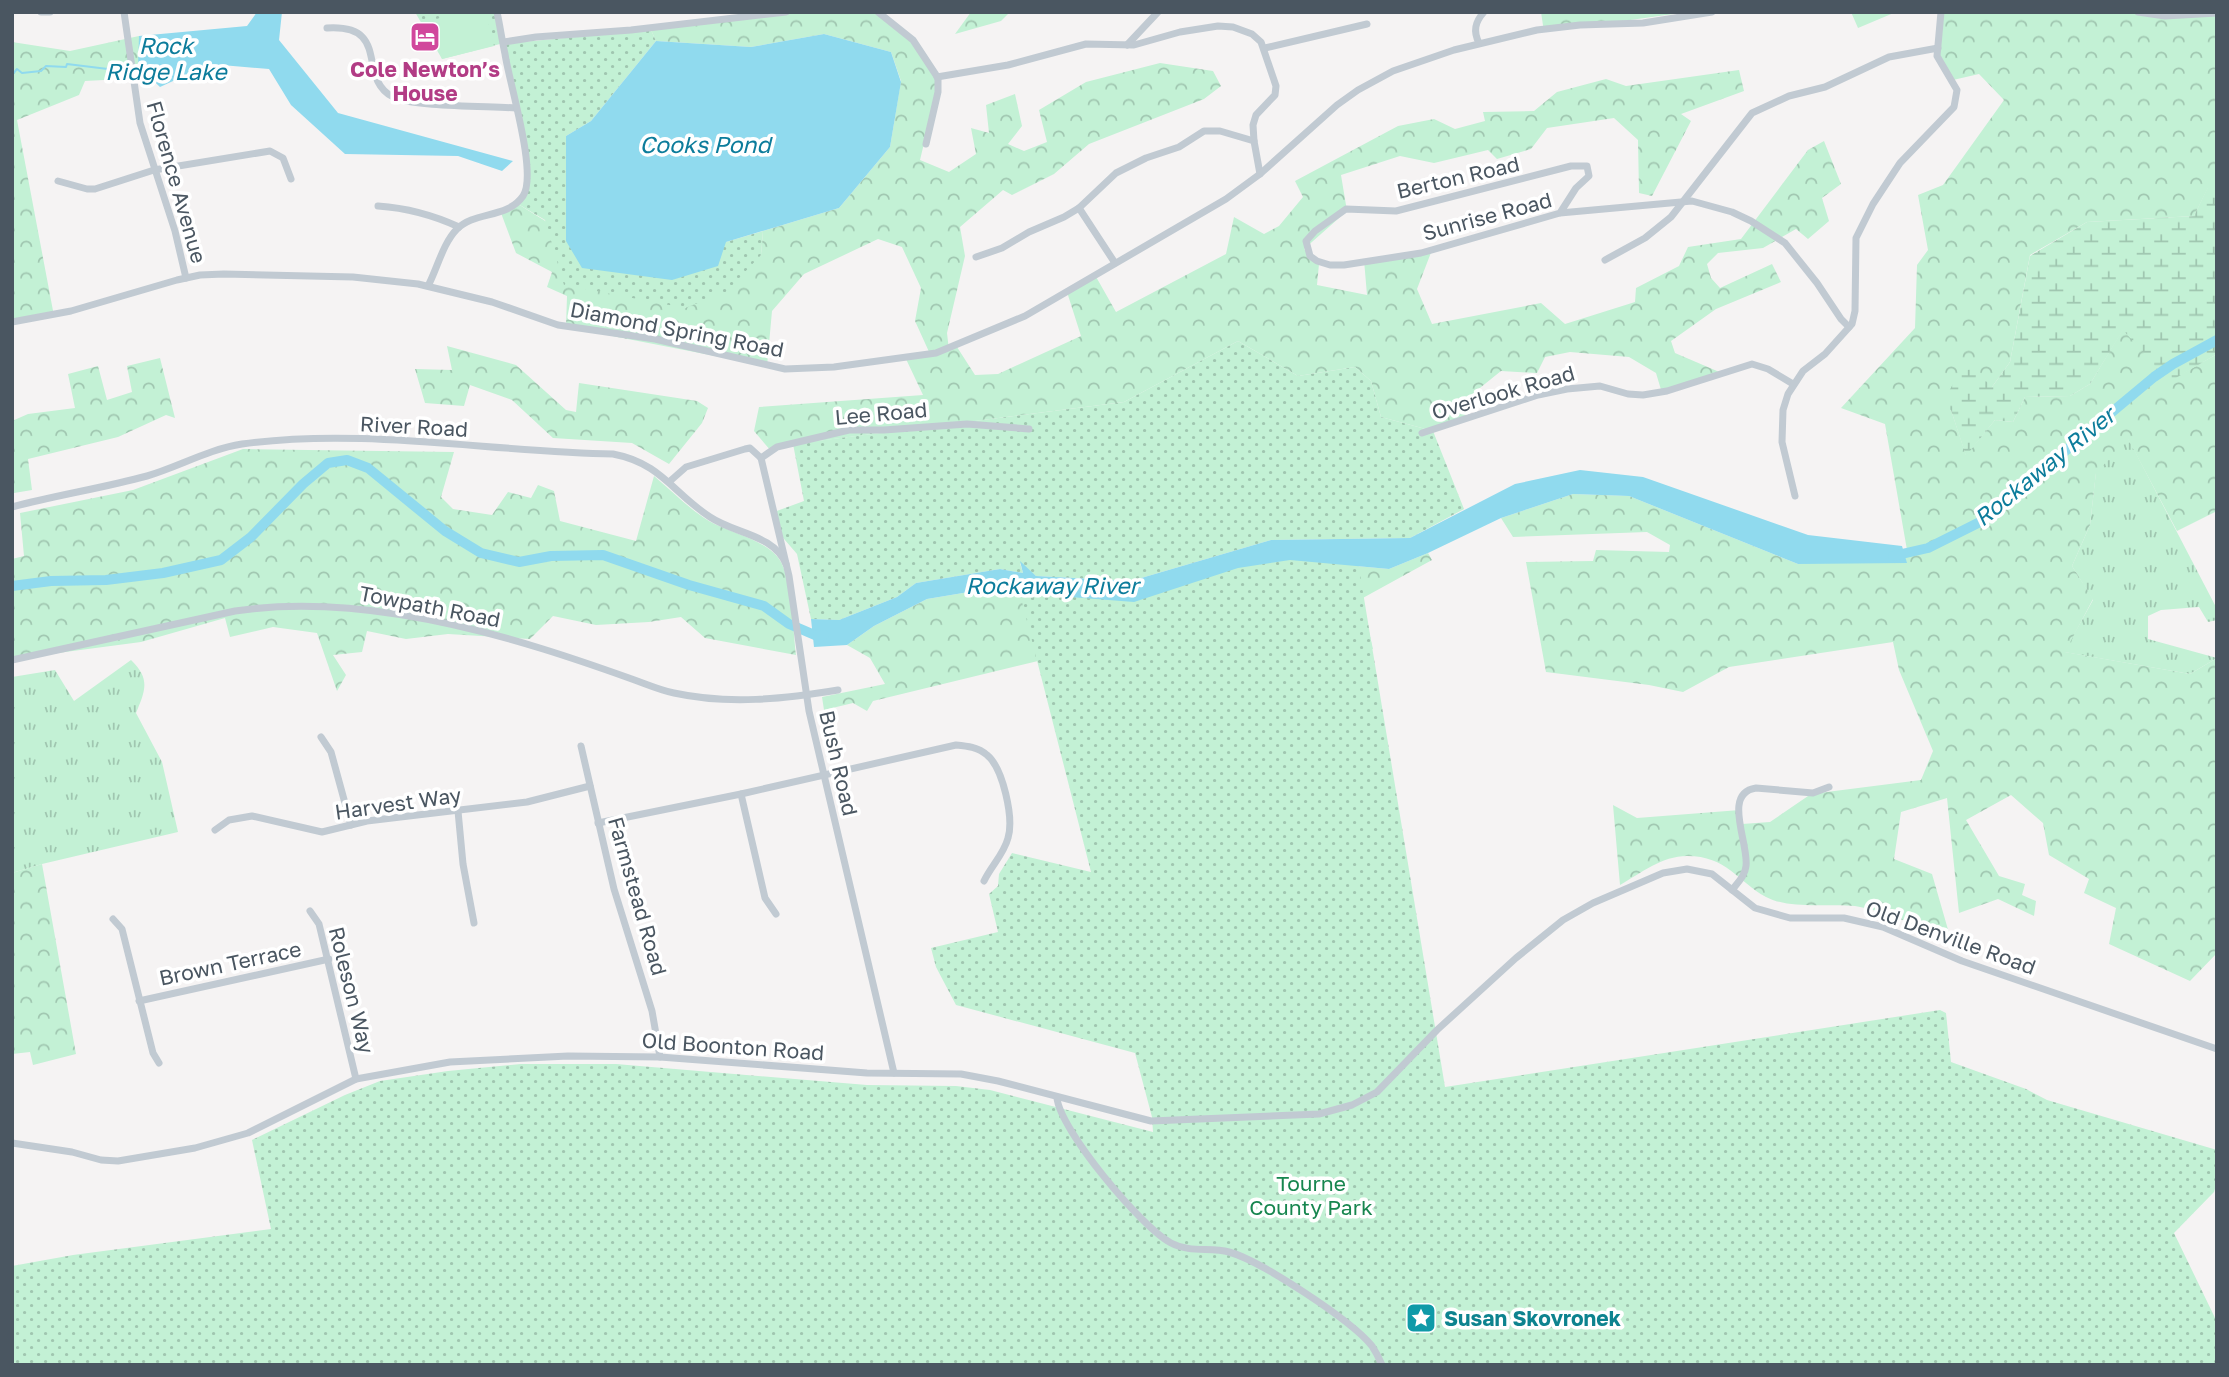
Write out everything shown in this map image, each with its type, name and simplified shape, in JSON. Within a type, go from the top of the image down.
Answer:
[{"type":"street","points":[[41,12],[50,12]]},
{"type":"street","name":"Florence Avenue","points":[[124,12],[140,123],[175,231],[186,278]]},
{"type":"street","points":[[428,286],[452,235],[459,227],[478,218],[505,211],[523,196],[527,175],[522,131],[497,12]]},
{"type":"street","points":[[504,42],[786,12]]},
{"type":"street","points":[[878,12],[913,40],[937,77],[938,92],[926,144]]},
{"type":"street","points":[[1127,45],[1158,12]]},
{"type":"street","points":[[1479,43],[1475,25],[1484,12]]},
{"type":"street","name":"Diamond Spring Road","points":[[12,322],[71,311],[186,278],[224,274],[353,277],[428,286],[492,302],[566,326],[655,339],[768,366],[805,370],[936,353],[1025,316],[1226,199],[1260,174],[1337,105],[1378,78],[1416,62],[1479,43],[1537,30],[1580,25],[1643,23],[1712,12]]},
{"type":"street","points":[[1795,496],[1782,442],[1783,410],[1793,384],[1802,371],[1825,355],[1849,327],[1855,311],[1855,252],[1860,229],[1900,163],[1954,107],[1957,90],[1937,56],[1941,12]]},
{"type":"street","points":[[2138,12],[2173,17],[2217,13]]},
{"type":"street","points":[[1265,48],[1367,24]]},
{"type":"street","points":[[937,77],[1008,65],[1086,44],[1145,44],[1180,32],[1218,26],[1233,27],[1252,34],[1265,48],[1276,86],[1275,95],[1256,115],[1253,134],[1260,174]]},
{"type":"street","points":[[327,28],[345,27],[364,38],[380,86],[394,98],[416,103],[516,108]]},
{"type":"street","points":[[1605,260],[1645,238],[1666,220],[1678,216],[1680,203],[1752,113],[1770,103],[1835,83],[1889,58],[1938,48]]},
{"type":"street","points":[[976,257],[1051,224],[1079,208],[1116,173],[1146,158],[1178,147],[1204,131],[1220,131],[1254,141]]},
{"type":"street","points":[[58,181],[87,189],[95,188],[154,170],[270,151],[282,158],[291,179]]},
{"type":"street","name":"Berton Road","points":[[1311,256],[1307,250],[1307,241],[1315,231],[1346,209],[1396,211],[1571,166],[1587,166],[1589,176],[1576,188],[1560,213]]},
{"type":"street","name":"Sunrise Road","points":[[1311,256],[1330,265],[1345,265],[1421,253],[1560,213],[1692,201],[1732,212],[1769,231],[1785,243],[1849,327]]},
{"type":"street","points":[[378,206],[421,213],[459,227]]},
{"type":"street","points":[[1079,208],[1115,263]]},
{"type":"street","name":"Overlook Road","points":[[1422,433],[1538,395],[1569,388],[1600,386],[1643,395],[1667,391],[1752,364],[1768,369],[1793,384]]},
{"type":"street","name":"Lee Road","points":[[761,458],[776,447],[849,430],[967,424],[1030,429]]},
{"type":"street","name":"River Road","points":[[12,507],[142,477],[226,448],[281,441],[402,442],[613,454],[643,463],[710,517],[779,550],[786,564]]},
{"type":"street","points":[[669,482],[686,467],[745,449],[750,448],[761,458]]},
{"type":"street","name":"Bush Road","points":[[761,458],[797,618],[807,695],[823,774],[894,1073]]},
{"type":"street","name":"Towpath Road","points":[[12,660],[235,611],[272,607],[337,607],[440,624],[523,643],[675,693],[740,701],[838,690]]},
{"type":"street","points":[[321,737],[331,752],[351,825]]},
{"type":"street","points":[[598,823],[741,794],[956,745],[976,748],[987,755],[1000,775],[1011,824],[1004,848],[984,881]]},
{"type":"street","name":"Farmstead Road","points":[[581,746],[622,917],[652,1011],[660,1057]]},
{"type":"street","name":"Harvest Way","points":[[215,830],[229,820],[252,816],[322,832],[367,821],[527,802],[590,786]]},
{"type":"street","points":[[1732,890],[1744,874],[1747,862],[1739,808],[1741,794],[1747,789],[1756,788],[1813,793],[1829,787]]},
{"type":"street","points":[[741,794],[765,898],[776,915]]},
{"type":"street","points":[[458,811],[463,864],[474,923]]},
{"type":"street","name":"Old Denville Road","points":[[1436,1032],[1563,920],[1593,903],[1663,873],[1687,869],[1712,874],[1755,908],[1790,918],[1844,918],[1883,927],[1962,961],[2217,1049]]},
{"type":"street","name":"Roleson Way","points":[[310,911],[319,924],[356,1079]]},
{"type":"street","points":[[113,919],[121,929],[153,1053],[159,1063]]},
{"type":"street","name":"Brown Terrace","points":[[139,1001],[328,959]]},
{"type":"street","name":"Old Boonton Road","points":[[12,1143],[118,1161],[195,1148],[248,1133],[356,1079],[433,1064],[568,1056],[660,1057],[867,1073],[977,1077],[1151,1121],[1302,1115],[1329,1112],[1352,1105],[1377,1092],[1436,1032]]},
{"type":"street","points":[[1058,1098],[1058,1105],[1067,1123],[1095,1166],[1165,1239],[1188,1250],[1228,1252],[1275,1275],[1333,1312],[1367,1340],[1382,1365]]},
{"type":"street","points":[[1067,1123],[1071,1102]]},
{"type":"green space","points":[[415,12],[495,12],[501,44],[651,30],[656,41],[591,121],[566,136],[726,242],[763,231],[761,255],[726,292],[685,308],[564,285],[545,220],[518,204],[529,176],[500,44],[442,59]]},
{"type":"green space","points":[[466,12],[470,18],[486,14],[494,46],[442,59],[432,20]]},
{"type":"green space","points":[[802,12],[875,12],[912,37],[939,81],[920,160],[949,172],[976,154],[971,128],[989,133],[986,105],[1015,94],[1022,126],[1008,144],[1024,151],[1047,142],[1039,110],[1086,82],[1160,63],[1213,71],[1221,86],[1204,99],[1089,144],[1054,174],[1012,195],[1003,190],[960,227],[965,256],[947,333],[949,350],[957,347],[975,375],[998,374],[1081,336],[1067,292],[1095,275],[1116,312],[1226,254],[1234,217],[1264,234],[1279,226],[1303,197],[1295,181],[1398,126],[1434,119],[1455,129],[1485,121],[1483,112],[1534,111],[1557,92],[1606,79],[1626,86],[1739,70],[1744,91],[1681,114],[1691,121],[1652,196],[1639,193],[1638,140],[1614,118],[1547,128],[1531,149],[1497,159],[1488,150],[1434,163],[1400,156],[1341,175],[1347,211],[1304,249],[1319,264],[1317,285],[1367,295],[1364,260],[1432,250],[1417,289],[1432,324],[1541,303],[1565,324],[1635,302],[1636,288],[1679,266],[1688,247],[1741,239],[1808,150],[1824,141],[1841,184],[1822,198],[1829,221],[1808,239],[1796,229],[1763,248],[1718,253],[1707,264],[1711,278],[1720,288],[1772,264],[1781,282],[1716,309],[1671,341],[1675,353],[1724,374],[1662,393],[1656,373],[1629,357],[1570,352],[1545,357],[1537,373],[1501,371],[1460,404],[1468,420],[1433,431],[1381,417],[1371,381],[1355,367],[1298,376],[1238,341],[1124,402],[794,444],[771,451],[754,431],[759,407],[923,395],[906,359],[930,354],[915,321],[921,288],[902,247],[878,239],[804,274],[772,311],[767,366],[566,327],[567,296],[547,287],[552,272],[516,253],[501,213],[518,204],[685,308],[761,255],[763,231],[839,208],[890,147],[901,81],[891,52],[824,34],[751,47],[656,41],[651,30]]},
{"type":"green space","points":[[971,12],[1010,12],[1001,21],[955,34]]},
{"type":"green space","points":[[1541,12],[1688,12],[1544,32]]},
{"type":"green space","points":[[1851,12],[1896,12],[1858,28]]},
{"type":"green space","points":[[1943,12],[2217,12],[2217,188],[2208,188],[2194,216],[2087,222],[2030,255],[2010,362],[1992,387],[1951,410],[1966,455],[1995,420],[2013,422],[2025,397],[2070,396],[2090,384],[2123,329],[2169,381],[2217,354],[2217,511],[2177,531],[2128,439],[2096,473],[2090,525],[2072,566],[2093,599],[2065,652],[2190,674],[2217,658],[2217,953],[2190,981],[2109,944],[2116,908],[2084,893],[2089,879],[2049,855],[2043,823],[2011,795],[1966,820],[1999,876],[2025,884],[2022,895],[2036,901],[2034,916],[1998,899],[1959,913],[1947,798],[1901,812],[1894,859],[1932,874],[1951,940],[1867,908],[1798,905],[1776,901],[1756,891],[1731,870],[1701,857],[1669,859],[1620,885],[1613,805],[1637,818],[1740,810],[1742,824],[1770,822],[1811,794],[1921,780],[1933,751],[1899,670],[1893,642],[1729,667],[1683,692],[1546,672],[1526,562],[1593,561],[1596,550],[1669,552],[1670,545],[1647,532],[1513,537],[1501,518],[1573,494],[1629,496],[1798,564],[1907,550],[1885,424],[1841,408],[1915,328],[1917,265],[1928,250],[1918,195],[1943,185],[2004,100],[1979,74],[1953,80],[1938,59]]},
{"type":"green space","points":[[139,36],[139,68],[123,79],[85,81],[79,95],[17,120],[54,316],[12,323],[12,42],[70,51]]},
{"type":"green space","points":[[2208,187],[2217,188],[2217,354],[2169,382],[2123,330],[2090,384],[2070,396],[2025,397],[2013,422],[1995,420],[1966,456],[1951,410],[1941,406],[1960,371],[1974,369],[1992,387],[2010,362],[2030,256],[2087,222],[2194,216]]},
{"type":"green space","points":[[1238,341],[1298,376],[1355,367],[1371,381],[1381,417],[1433,431],[1464,509],[1410,538],[1271,540],[1131,581],[1036,576],[1020,563],[1023,573],[1000,569],[916,583],[897,597],[839,620],[811,619],[797,554],[778,532],[774,512],[804,501],[793,444],[1124,402]]},
{"type":"green space","points":[[447,346],[516,365],[566,410],[576,412],[579,383],[697,401],[708,408],[702,423],[669,464],[632,443],[553,438],[512,400],[470,385],[464,406],[425,403],[415,369],[452,370]]},
{"type":"green space","points":[[160,358],[175,418],[166,415],[118,437],[28,459],[32,490],[14,493],[12,421],[28,414],[75,408],[68,374],[98,366],[107,400],[132,392],[127,366]]},
{"type":"green space","points":[[2128,438],[2217,609],[2217,620],[2208,622],[2199,607],[2161,610],[2148,616],[2148,639],[2217,658],[2190,674],[2064,652],[2093,600],[2072,566],[2090,525],[2096,472]]},
{"type":"green space","points":[[243,449],[454,452],[441,497],[453,509],[492,515],[508,492],[531,498],[538,485],[554,491],[560,521],[636,541],[654,476],[702,516],[759,543],[777,556],[788,584],[796,655],[705,638],[681,617],[596,625],[553,616],[530,639],[448,634],[406,639],[367,631],[362,652],[333,655],[346,675],[337,691],[317,633],[273,627],[230,637],[225,618],[141,642],[12,659],[12,559],[24,556],[20,513],[133,490]]},
{"type":"green space","points":[[1428,553],[1432,560],[1361,599],[1373,649],[1195,637],[1038,661],[873,701],[867,711],[853,703],[824,710],[822,697],[885,684],[870,658],[847,645],[874,626],[927,599],[981,590],[1134,602],[1290,560],[1389,569]]},
{"type":"green space","name":"Tourne County Park","points":[[1357,556],[1445,1087],[1940,1010],[1946,1013],[1951,1062],[2026,1089],[2047,1100],[2217,1150],[2217,1182],[2214,1192],[2174,1233],[2217,1322],[2217,1365],[12,1365],[12,1266],[73,1255],[271,1229],[252,1140],[380,1081],[521,1064],[616,1064],[867,1085],[956,1086],[990,1090],[1153,1132],[1152,1117],[1135,1053],[956,1005],[936,967],[931,948],[998,932],[989,894],[998,886],[999,874],[1012,853],[1091,872],[1018,586],[1100,590],[1239,559]]},
{"type":"green space","points":[[131,660],[144,679],[142,698],[136,713],[162,762],[178,832],[12,873],[12,677],[55,670],[74,701]]},
{"type":"green space","points":[[42,864],[76,1054],[33,1065],[30,1052],[12,1054],[12,873]]},
{"type":"water","name":"Rock Ridge Lake","points":[[257,12],[282,12],[279,40],[338,113],[513,161],[502,171],[458,156],[345,154],[291,105],[269,69],[210,64],[160,87],[138,66],[139,36],[247,26]]},
{"type":"water","name":"Cooks Pond","points":[[824,34],[891,52],[901,82],[890,147],[839,208],[726,242],[718,266],[672,280],[582,268],[566,241],[566,136],[591,121],[656,41],[751,47]]},
{"type":"water","points":[[1580,470],[1643,477],[1808,535],[1902,546],[1907,563],[1798,564],[1629,496],[1573,494],[1501,518],[1389,569],[1290,560],[1238,568],[1134,602],[981,590],[927,599],[874,626],[847,645],[814,647],[811,619],[839,620],[897,597],[916,583],[1000,569],[1023,573],[1020,561],[1036,576],[1131,581],[1271,540],[1410,538],[1515,484]]},
{"type":"waterway","points":[[12,75],[17,69],[22,73],[41,71],[46,66],[66,67],[67,64],[116,70],[126,65]]},
{"type":"waterway","name":"Rockaway River","points":[[1893,556],[1928,548],[1980,522],[2154,377],[2217,340]]},
{"type":"waterway","name":"Rockaway River","points":[[12,586],[163,573],[221,560],[251,537],[303,484],[328,463],[347,460],[368,468],[445,531],[481,553],[519,562],[551,556],[603,555],[689,585],[764,606],[789,624],[817,636],[824,635]]},
{"type":"place","name":"Cole Newton’s House","points":[[425,37]]},
{"type":"place","name":"Susan Skovronek","points":[[1421,1318]]}]
